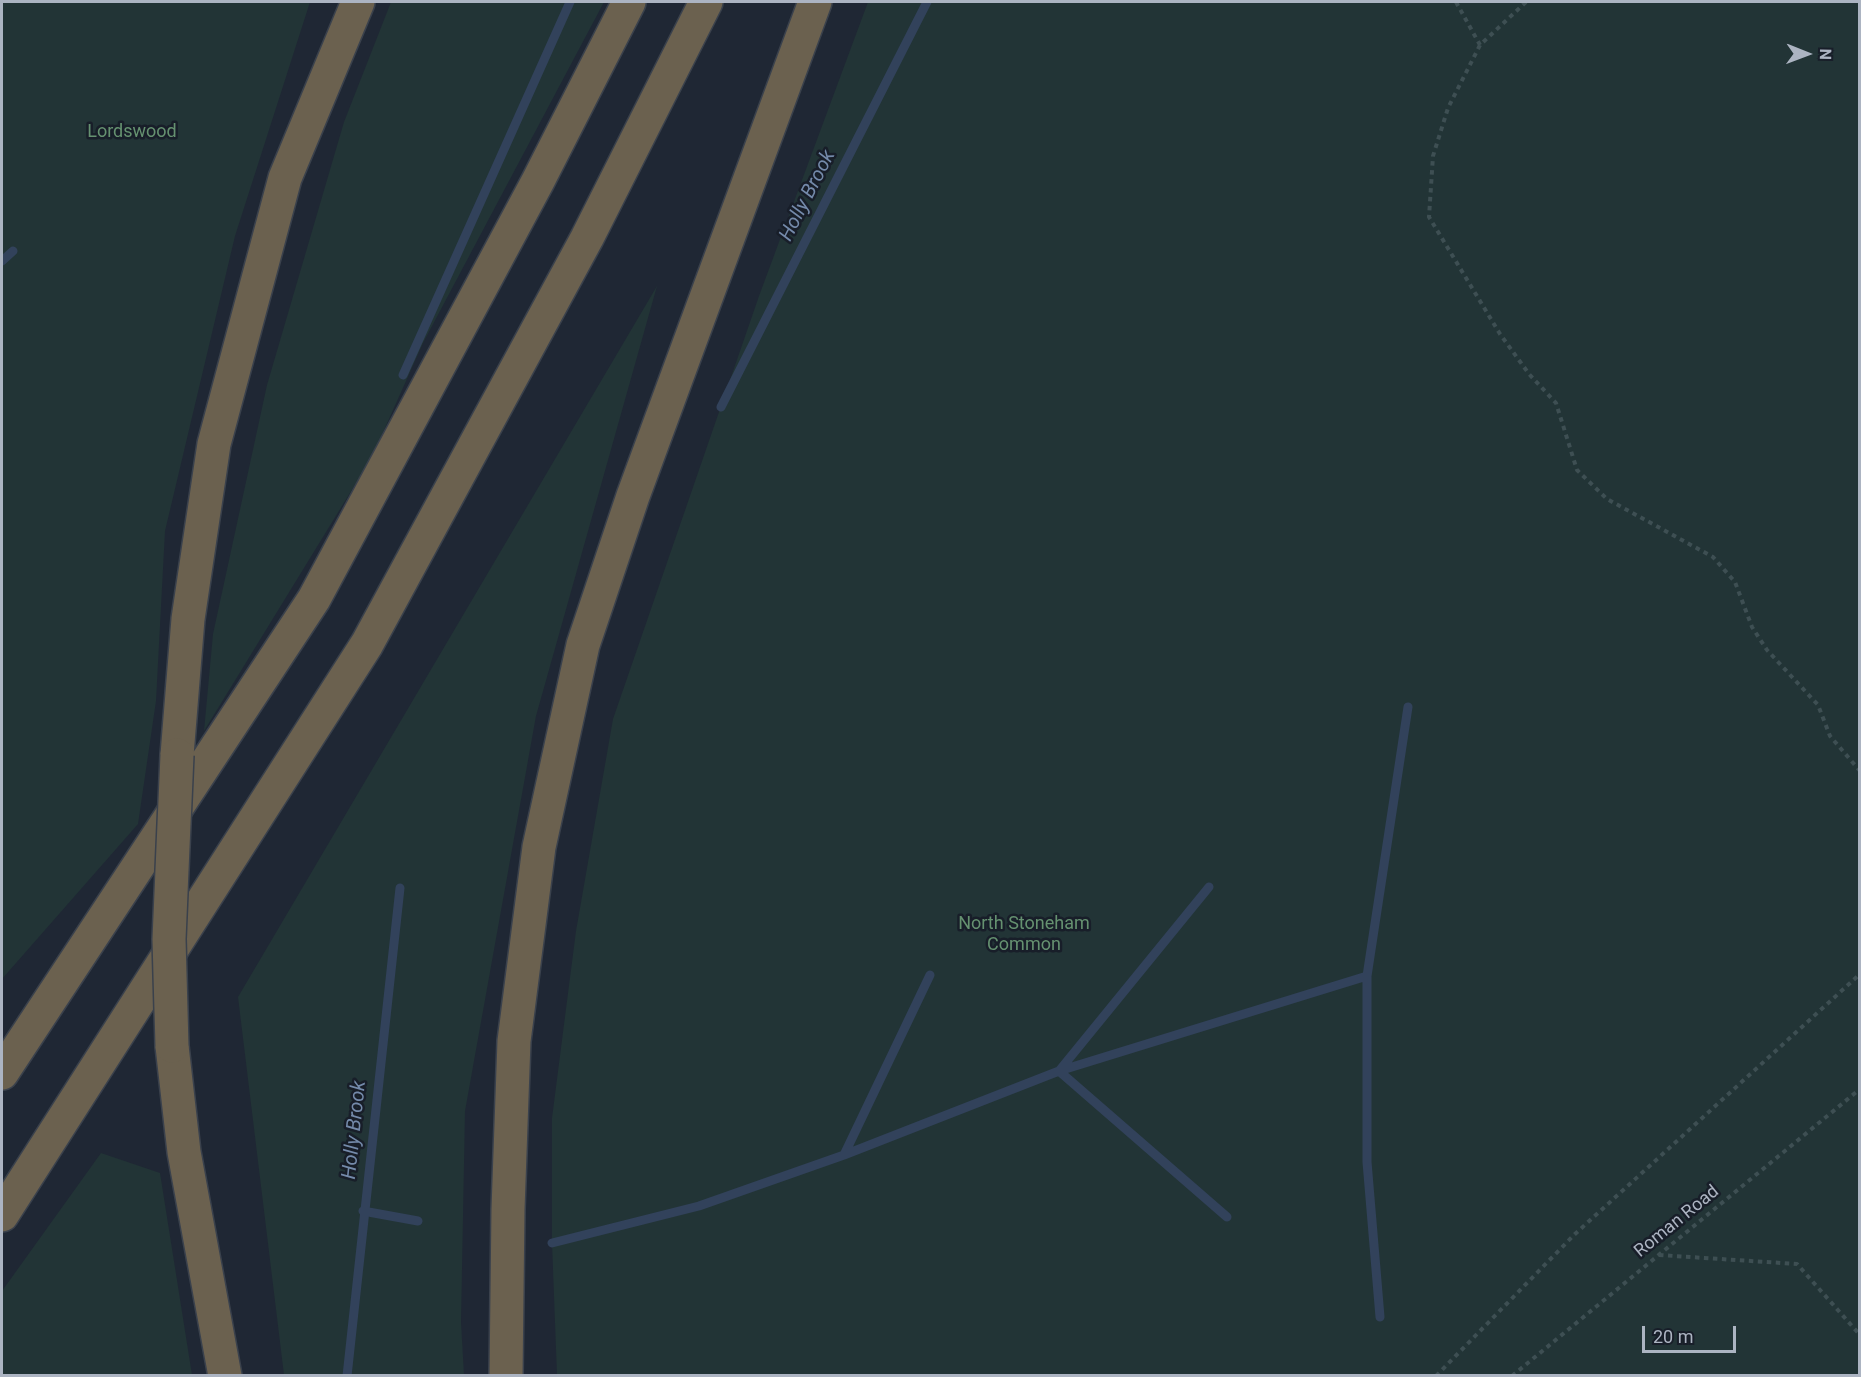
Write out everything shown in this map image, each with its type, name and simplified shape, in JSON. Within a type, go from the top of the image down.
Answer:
[{"type":"highway","points":[[225,1376],[184,1152],[172,1046],[169,939],[177,755],[188,619],[214,444],[285,178],[358,2]]},
{"type":"highway","points":[[2,1074],[314,599],[538,181],[629,2]]},
{"type":"highway","points":[[2,1215],[367,644],[587,238],[706,2]]},
{"type":"highway","points":[[506,1376],[508,1209],[514,1041],[539,847],[583,645],[633,496],[814,2]]},
{"type":"path","points":[[1456,2],[1480,45]]},
{"type":"path","points":[[1526,2],[1480,45],[1448,108],[1433,156],[1429,217],[1500,334],[1529,374],[1556,403],[1577,470],[1607,499],[1713,557],[1735,582],[1752,627],[1767,650],[1818,705],[1830,736],[1860,771]]},
{"type":"path","points":[[1436,1376],[1575,1234],[1860,974]]},
{"type":"path","name":"Roman Road","points":[[1512,1376],[1860,1089]]},
{"type":"path","points":[[1658,1255],[1797,1264],[1860,1335]]},
{"type":"green space","name":"Lordswood","points":[[2,2],[310,2],[235,236],[165,531],[156,701],[138,824],[2,979]]},
{"type":"green space","points":[[391,2],[604,2],[423,343],[372,457],[204,731],[213,634],[267,385],[344,122]]},
{"type":"green space","name":"North Stoneham Common","points":[[868,2],[1859,2],[1859,1375],[557,1375],[552,1243],[552,1118],[576,931],[613,719],[759,296]]},
{"type":"green space","points":[[657,286],[536,716],[465,1111],[461,1322],[464,1375],[284,1375],[238,997]]},
{"type":"green space","points":[[101,1153],[160,1173],[192,1375],[2,1375],[2,1291]]},
{"type":"waterway","points":[[403,375],[570,2]]},
{"type":"waterway","name":"Holly Brook","points":[[721,407],[927,2]]},
{"type":"waterway","points":[[2,261],[13,251]]},
{"type":"waterway","points":[[1380,1317],[1367,1162],[1367,976],[1408,707]]},
{"type":"waterway","points":[[1209,887],[1059,1071],[1227,1217]]},
{"type":"waterway","name":"Holly Brook","points":[[347,1376],[400,888]]},
{"type":"waterway","points":[[844,1155],[930,975]]},
{"type":"waterway","points":[[552,1243],[699,1206],[844,1155],[1059,1071],[1367,976]]},
{"type":"waterway","points":[[363,1211],[418,1221]]}]
